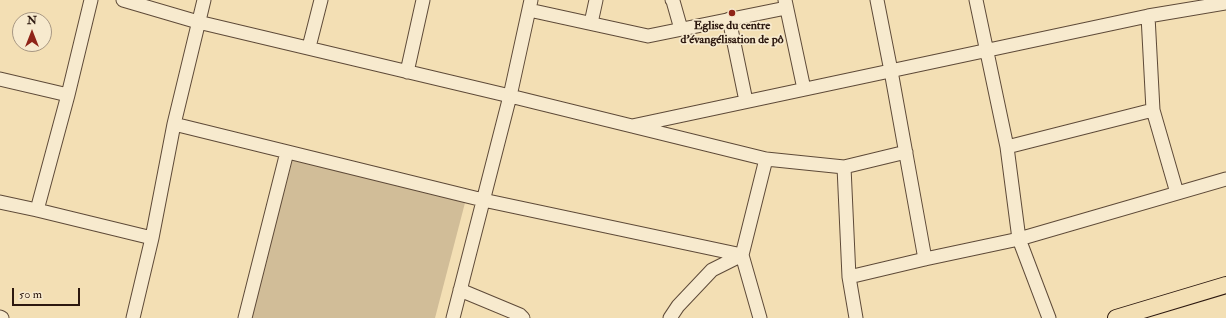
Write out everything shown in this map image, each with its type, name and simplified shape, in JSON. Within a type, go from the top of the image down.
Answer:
[{"type":"main road","points":[[1116,318],[1142,314],[1226,285]]},
{"type":"street","points":[[37,210],[68,95],[91,0]]},
{"type":"street","points":[[123,0],[198,22],[309,47],[766,159],[844,167],[906,152]]},
{"type":"street","points":[[133,318],[152,238],[174,124],[204,0]]},
{"type":"street","points":[[309,47],[321,0]]},
{"type":"street","points":[[407,72],[423,0]]},
{"type":"street","points":[[590,23],[596,0]]},
{"type":"street","points":[[672,0],[682,29]]},
{"type":"street","points":[[877,0],[925,259]]},
{"type":"street","points":[[976,0],[1007,147],[1019,239],[1049,318]]},
{"type":"street","points":[[632,126],[1148,16],[1226,3]]},
{"type":"street","points":[[453,318],[510,96],[530,5],[590,23],[648,36],[729,19],[786,4],[804,89]]},
{"type":"street","points":[[1148,16],[1153,110],[1177,193]]},
{"type":"street","points":[[729,19],[746,101]]},
{"type":"street","points":[[0,79],[68,95]]},
{"type":"street","points":[[1007,147],[1153,110]]},
{"type":"street","points":[[174,124],[483,200],[742,255]]},
{"type":"street","points":[[245,318],[287,152]]},
{"type":"street","points":[[760,318],[742,255],[766,159]]},
{"type":"street","points":[[844,167],[849,276],[856,318]]},
{"type":"street","points":[[849,276],[1019,239],[1226,179]]},
{"type":"street","points":[[0,202],[152,238]]},
{"type":"street","points":[[670,318],[680,312],[712,270],[742,255]]},
{"type":"street","points":[[460,290],[520,315],[523,318]]},
{"type":"shaded area","points":[[294,155],[466,199],[435,318],[250,318]]},
{"type":"place","name":"Eglise du centre d'évangélisation de pô","points":[[732,13]]}]
